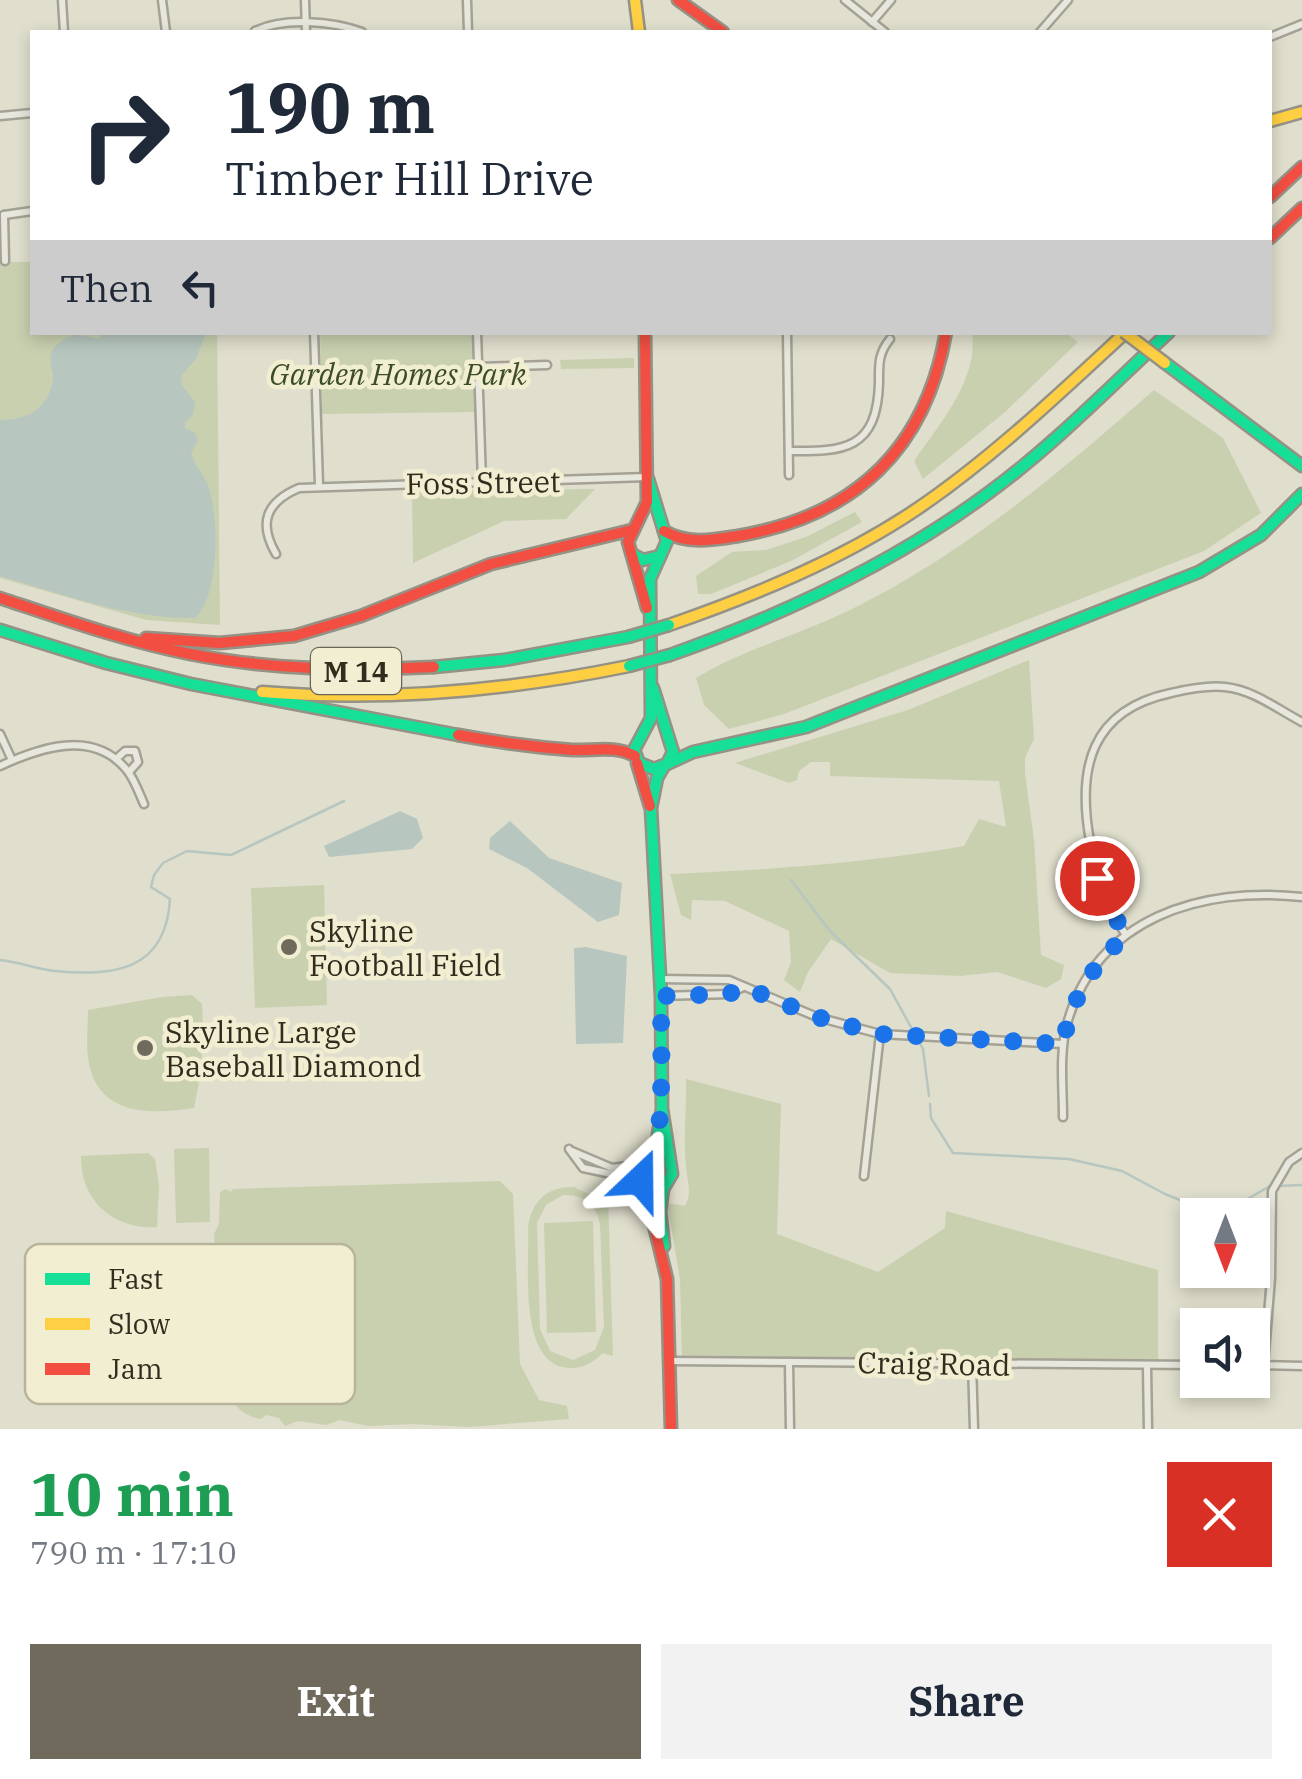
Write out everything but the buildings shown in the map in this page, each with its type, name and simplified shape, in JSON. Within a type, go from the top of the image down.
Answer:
[{"type":"main road","points":[[635,0],[639,30]]},
{"type":"main road","points":[[678,0],[720,30]]},
{"type":"main road","points":[[1272,120],[1302,112]]},
{"type":"main road","points":[[1272,196],[1302,167]]},
{"type":"main road","points":[[1272,236],[1302,208]]},
{"type":"main road","points":[[645,335],[646,506],[628,542],[649,612]]},
{"type":"main road","points":[[85,626],[198,644],[294,636],[340,624],[490,564],[606,539],[634,527],[654,523],[684,541],[746,536],[802,520],[867,483],[905,441],[927,409],[946,335]]},
{"type":"main road","name":"M 14","points":[[0,598],[85,626],[196,654],[289,667],[362,671],[495,663],[628,637],[788,579],[874,534],[931,498],[1008,437],[1122,335]]},
{"type":"main road","points":[[1129,335],[1302,466]]},
{"type":"main road","name":"M 14","points":[[0,630],[191,684],[290,695],[416,698],[506,690],[629,666],[772,618],[936,529],[1039,452],[1165,335]]},
{"type":"main road","points":[[648,478],[667,541],[650,579],[651,718],[635,744],[635,757],[651,808],[661,996],[662,1109],[671,1180],[663,1190],[660,1211],[671,1429]]},
{"type":"main road","points":[[191,684],[500,742],[578,750],[622,749],[648,768],[666,765],[693,752],[806,727],[1199,572],[1261,534],[1302,494]]},
{"type":"main road","points":[[632,554],[649,561],[660,556]]},
{"type":"main road","points":[[651,808],[658,778],[673,752],[653,688]]},
{"type":"main road","points":[[642,734],[654,730],[670,739]]},
{"type":"main road","points":[[662,1109],[656,1148],[646,1160],[642,1184],[664,1255]]},
{"type":"main road","points":[[646,1160],[670,1162]]},
{"type":"main road","points":[[642,1184],[663,1190]]},
{"type":"street","points":[[62,0],[64,30]]},
{"type":"street","points":[[162,0],[166,30]]},
{"type":"street","points":[[305,0],[306,28]]},
{"type":"street","points":[[467,0],[468,30]]},
{"type":"street","points":[[845,0],[882,30]]},
{"type":"street","points":[[872,22],[891,0]]},
{"type":"street","points":[[1047,30],[1068,0]]},
{"type":"street","points":[[259,30],[272,24],[355,30]]},
{"type":"street","points":[[1272,36],[1302,24]]},
{"type":"street","points":[[0,116],[30,113]]},
{"type":"street","points":[[5,262],[2,215],[30,211]]},
{"type":"street","points":[[276,554],[267,538],[268,514],[290,491],[320,485],[314,335]]},
{"type":"street","points":[[477,335],[482,482]]},
{"type":"street","points":[[787,335],[789,475]]},
{"type":"street","points":[[789,451],[843,449],[864,431],[878,409],[880,352],[890,339]]},
{"type":"street","points":[[478,367],[547,364]]},
{"type":"street","name":"Foss Street","points":[[320,485],[648,478]]},
{"type":"street","points":[[1126,935],[1104,899],[1097,878],[1084,795],[1092,750],[1103,732],[1140,701],[1206,687],[1248,693],[1302,722]]},
{"type":"street","points":[[0,734],[12,760]]},
{"type":"street","points":[[0,766],[37,749],[66,744],[84,746],[116,759],[128,772],[144,804]]},
{"type":"street","points":[[116,759],[125,750],[135,751],[138,762],[128,772]]},
{"type":"street","points":[[1064,1117],[1063,1044],[1072,1007],[1084,981],[1106,952],[1153,918],[1228,895],[1302,898]]},
{"type":"street","points":[[660,979],[729,980],[817,1017],[880,1034],[1063,1044]]},
{"type":"street","points":[[661,996],[729,994],[744,987]]},
{"type":"street","points":[[864,1176],[880,1034]]},
{"type":"street","points":[[642,1184],[583,1168],[569,1149],[602,1166],[646,1160]]},
{"type":"street","points":[[1269,1308],[1272,1191],[1289,1162],[1302,1152]]},
{"type":"street","name":"Craig Road","points":[[670,1361],[1180,1365]]},
{"type":"street","points":[[789,1362],[790,1429]]},
{"type":"street","points":[[972,1363],[974,1429]]},
{"type":"street","points":[[1270,1365],[1302,1366]]},
{"type":"street","points":[[1147,1366],[1148,1429]]},
{"type":"green space","points":[[0,262],[30,262],[30,335],[217,335],[220,625],[146,620],[0,578]]},
{"type":"green space","name":"Garden Homes Park","points":[[320,335],[473,335],[475,412],[322,414]]},
{"type":"green space","points":[[972,335],[1069,335],[1078,342],[1005,412],[923,479],[914,461],[955,401],[973,350]]},
{"type":"green space","points":[[634,358],[634,368],[561,369],[560,360]]},
{"type":"green space","points":[[1154,390],[1223,438],[1261,513],[1204,551],[784,714],[729,729],[704,705],[696,678],[850,610],[932,564],[1046,481]]},
{"type":"green space","points":[[595,489],[566,519],[504,521],[413,563],[412,491]]},
{"type":"green space","points":[[855,512],[862,522],[791,561],[711,594],[698,594],[696,576],[732,552],[766,550],[806,537]]},
{"type":"green space","points":[[1029,660],[1034,739],[1025,758],[1025,773],[1034,840],[1041,955],[1064,965],[1061,979],[1046,988],[997,972],[960,976],[890,973],[831,939],[808,972],[800,992],[784,980],[791,962],[789,931],[725,901],[692,900],[691,920],[681,915],[670,874],[817,865],[928,852],[964,846],[979,819],[1006,827],[999,781],[830,776],[830,762],[811,762],[799,771],[797,780],[789,783],[735,763],[908,710]]},
{"type":"green space","name":"Skyline Football Field","points":[[324,885],[327,1005],[255,1008],[251,888]]},
{"type":"green space","name":"Skyline Large Baseball Diamond","points":[[192,995],[202,1004],[203,1017],[201,1069],[194,1108],[143,1111],[113,1101],[93,1077],[87,1052],[88,1010]]},
{"type":"green space","points":[[686,1079],[781,1104],[777,1234],[878,1272],[945,1228],[946,1211],[1158,1270],[1158,1366],[682,1361],[680,1279],[667,1203],[685,1206],[689,1195]]},
{"type":"green space","points":[[209,1148],[210,1222],[176,1223],[174,1149]]},
{"type":"green space","points":[[148,1153],[155,1159],[159,1185],[157,1227],[127,1224],[102,1210],[82,1172],[81,1156]]},
{"type":"green space","points":[[500,1181],[513,1194],[520,1364],[539,1400],[567,1406],[569,1419],[468,1427],[368,1426],[340,1420],[326,1425],[298,1421],[285,1426],[279,1418],[266,1415],[261,1419],[243,1412],[235,1404],[355,1404],[355,1244],[215,1244],[220,1192]]},
{"type":"green space","points":[[565,1187],[599,1199],[608,1196],[613,1356],[603,1353],[587,1365],[573,1368],[552,1362],[541,1349],[533,1331],[528,1287],[530,1218],[542,1197]],"holes":[[[563,1195],[588,1202],[600,1225],[604,1327],[595,1350],[573,1360],[550,1351],[540,1329],[537,1223],[546,1205]]]},
{"type":"green space","points":[[593,1221],[596,1332],[547,1333],[544,1223]]},
{"type":"shaded area","points":[[73,335],[99,339],[102,335],[205,335],[196,359],[182,375],[181,384],[195,402],[185,428],[195,433],[198,440],[191,453],[206,481],[214,511],[213,573],[203,607],[195,618],[121,610],[0,576],[0,420],[19,418],[41,405],[50,390],[51,355],[57,345]]},
{"type":"shaded area","points":[[400,811],[417,819],[423,838],[412,849],[329,857],[324,846]]},
{"type":"shaded area","points":[[510,821],[549,858],[622,883],[619,915],[598,922],[527,868],[489,849],[490,838]]},
{"type":"shaded area","points":[[574,948],[627,956],[623,1043],[576,1044]]},
{"type":"waterway","points":[[0,960],[77,973],[117,970],[134,964],[159,941],[166,923],[170,899],[151,887],[163,863],[187,851],[231,855],[344,801]]},
{"type":"waterway","points":[[791,880],[830,931],[890,989],[923,1049],[929,1096]]},
{"type":"waterway","points":[[930,1104],[931,1118],[953,1153],[1069,1159],[1122,1171],[1195,1206],[1239,1204],[1270,1186]]},
{"type":"waterway","points":[[1278,1186],[1302,1185]]},
{"type":"traffic: fast","points":[[670,655],[835,586],[950,520],[1035,456],[1166,335]]},
{"type":"traffic: fast","points":[[1165,363],[1302,466]]},
{"type":"traffic: fast","points":[[648,479],[667,541],[650,579],[651,718],[634,750],[639,763],[654,769],[667,764],[673,752],[653,688]]},
{"type":"traffic: fast","points":[[667,764],[693,752],[806,727],[1199,572],[1261,535],[1302,494]]},
{"type":"traffic: fast","points":[[632,554],[643,560],[660,556]]},
{"type":"traffic: fast","points":[[628,637],[669,625]]},
{"type":"traffic: fast","points":[[0,630],[191,684],[458,735]]},
{"type":"traffic: fast","points":[[434,667],[504,660],[628,637]]},
{"type":"traffic: fast","points":[[629,666],[670,655]]},
{"type":"traffic: fast","points":[[662,1109],[656,1148],[642,1164],[640,1180],[650,1190],[663,1189],[672,1174],[662,1109],[661,996],[651,808],[657,778],[664,766]]},
{"type":"traffic: fast","points":[[663,1189],[660,1211],[664,1246]]},
{"type":"traffic: slow","points":[[635,0],[639,30]]},
{"type":"traffic: slow","points":[[1272,120],[1302,112]]},
{"type":"traffic: slow","points":[[669,625],[797,575],[917,509],[998,447],[1123,335]]},
{"type":"traffic: slow","points":[[1128,335],[1165,363]]},
{"type":"traffic: slow","points":[[262,692],[355,696],[447,692],[629,666]]},
{"type":"traffic: jam","points":[[678,0],[720,30]]},
{"type":"traffic: jam","points":[[1272,195],[1302,167]]},
{"type":"traffic: jam","points":[[1272,236],[1302,208]]},
{"type":"traffic: jam","points":[[645,335],[647,502],[628,542],[647,608]]},
{"type":"traffic: jam","points":[[664,531],[691,540],[738,536],[780,526],[850,494],[902,443],[922,410],[945,335]]},
{"type":"traffic: jam","points":[[146,638],[220,643],[294,636],[361,616],[491,564],[632,530]]},
{"type":"traffic: jam","points":[[0,598],[118,636],[220,659],[312,668],[434,667]]},
{"type":"traffic: jam","points":[[458,735],[557,749],[612,750],[635,756]]},
{"type":"traffic: jam","points":[[637,763],[650,806]]},
{"type":"traffic: jam","points":[[645,1188],[667,1279],[671,1429]]},
{"type":"place","name":"Skyline Football Field","points":[[289,947]]},
{"type":"place","name":"Skyline Large Baseball Diamond","points":[[145,1048]]},
{"type":"route","points":[[640,1180],[642,1164],[656,1148],[662,1109],[661,996],[729,994],[744,987],[817,1017],[880,1034],[1063,1044],[1072,1007],[1084,981],[1106,952],[1126,935],[1104,899],[1097,878]]}]
